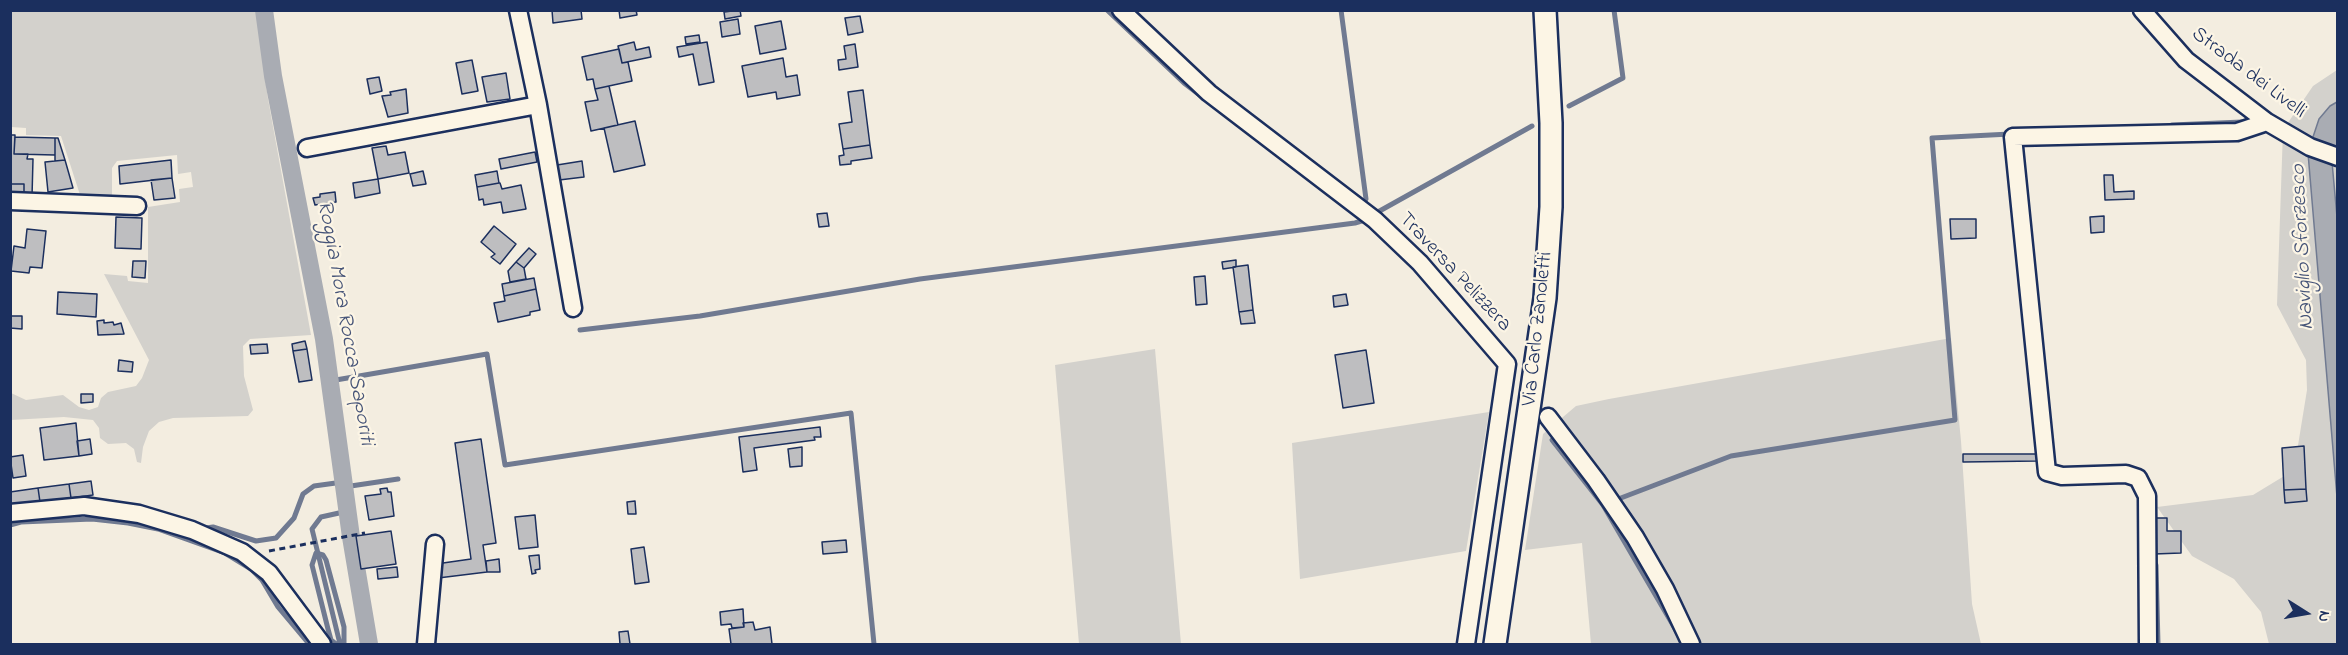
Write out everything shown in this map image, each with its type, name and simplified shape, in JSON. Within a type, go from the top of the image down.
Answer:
[{"type":"main road","name":"Via Carlo Zanoletti","points":[[1496,645],[1545,298],[1551,171],[1545,10]]},
{"type":"street","points":[[518,10],[573,308]]},
{"type":"street","name":"Traversa Pelizzera","points":[[1121,10],[1209,93],[1375,220],[1420,262],[1507,364],[1466,645]]},
{"type":"street","name":"Strada dei Livelli","points":[[2142,10],[2187,60],[2267,122],[2310,147],[2336,156]]},
{"type":"street","points":[[307,148],[537,105]]},
{"type":"street","points":[[2148,645],[2147,496],[2138,478],[2126,474],[2062,476],[2047,472],[2013,137],[2237,132],[2267,122]]},
{"type":"street","points":[[10,201],[137,206]]},
{"type":"street","points":[[1548,417],[1635,537],[1665,589],[1691,645]]},
{"type":"street","points":[[10,513],[84,507],[139,514],[203,535],[246,555],[269,573],[322,645]]},
{"type":"street","points":[[426,645],[435,544]]},
{"type":"path","points":[[246,555],[366,532]]},
{"type":"shaded area","points":[[11,11],[256,11],[268,99],[311,335],[250,339],[243,346],[244,376],[253,410],[248,416],[173,418],[159,422],[149,431],[143,447],[141,463],[137,462],[134,449],[126,443],[108,444],[100,438],[99,428],[93,420],[64,417],[11,420],[11,393],[26,400],[63,395],[79,407],[89,410],[98,407],[101,398],[108,392],[136,386],[149,360],[104,274],[127,276],[128,281],[148,283],[148,207],[180,202],[179,189],[193,187],[191,172],[178,174],[177,155],[117,161],[112,168],[112,196],[81,198],[61,136],[26,135],[26,128],[11,127]]},
{"type":"shaded area","points":[[2337,70],[2337,644],[2269,644],[2261,612],[2234,579],[2192,556],[2157,507],[2253,495],[2294,470],[2307,390],[2306,360],[2277,305],[2283,130],[2313,86]]},
{"type":"shaded area","points":[[2337,102],[2337,149],[2312,140],[2319,119],[2330,106]]},
{"type":"shaded area","points":[[2308,153],[2332,162],[2337,217],[2337,497]]},
{"type":"shaded area","points":[[1951,338],[1961,441],[1972,604],[1981,644],[1591,644],[1582,543],[1525,550],[1543,434],[1576,406]]},
{"type":"shaded area","points":[[1155,349],[1181,644],[1079,644],[1055,365]]},
{"type":"shaded area","points":[[1489,412],[1466,551],[1300,579],[1292,443]]},
{"type":"building","points":[[552,10],[581,10],[582,19],[553,23]]},
{"type":"building","points":[[619,10],[636,10],[637,15],[620,18]]},
{"type":"building","points":[[740,10],[741,16],[725,19],[724,12]]},
{"type":"building","points":[[860,16],[863,32],[848,35],[845,18]]},
{"type":"building","points":[[738,19],[740,34],[722,37],[720,22]]},
{"type":"building","points":[[781,21],[786,49],[760,54],[755,26]]},
{"type":"building","points":[[699,35],[700,42],[686,44],[685,37]]},
{"type":"building","points":[[634,42],[636,50],[649,47],[651,57],[622,63],[618,46]]},
{"type":"building","points":[[707,42],[714,82],[699,85],[693,54],[679,57],[677,47]]},
{"type":"building","points":[[855,44],[858,67],[839,70],[838,60],[846,59],[844,46]]},
{"type":"building","points":[[619,49],[622,63],[628,62],[632,81],[595,89],[593,79],[587,80],[582,57]]},
{"type":"building","points":[[783,58],[786,77],[797,75],[800,95],[777,99],[776,92],[748,97],[742,66]]},
{"type":"building","points":[[472,60],[478,91],[462,94],[456,63]]},
{"type":"building","points":[[506,73],[510,99],[487,102],[482,77]]},
{"type":"building","points":[[379,77],[382,91],[370,94],[367,79]]},
{"type":"building","points":[[609,86],[618,125],[591,131],[585,102],[598,100],[595,89]]},
{"type":"building","points":[[406,89],[408,113],[388,117],[382,96]]},
{"type":"building","points":[[863,90],[870,145],[843,149],[839,124],[852,122],[848,92]]},
{"type":"building","points":[[635,121],[645,165],[614,172],[604,128]]},
{"type":"building","points":[[10,135],[15,135],[14,154],[28,154],[27,159],[33,159],[32,197],[24,197],[24,184],[10,184]]},
{"type":"building","points":[[15,137],[55,138],[55,155],[14,154]]},
{"type":"building","points":[[55,138],[58,138],[65,160],[55,161]]},
{"type":"building","points":[[870,145],[872,158],[840,165],[839,156],[844,155],[843,149]]},
{"type":"building","points":[[386,146],[388,155],[405,152],[409,173],[378,179],[372,148]]},
{"type":"building","points":[[535,152],[537,162],[501,169],[499,159]]},
{"type":"building","points":[[65,160],[73,188],[48,192],[45,162]]},
{"type":"building","points":[[171,160],[172,178],[120,184],[119,166]]},
{"type":"building","points":[[582,161],[584,177],[559,180],[557,165]]},
{"type":"building","points":[[423,171],[426,184],[413,186],[410,174]]},
{"type":"building","points":[[497,171],[499,183],[477,187],[475,175]]},
{"type":"building","points":[[2104,175],[2113,175],[2114,192],[2134,191],[2134,199],[2105,200]]},
{"type":"building","points":[[172,178],[175,198],[154,200],[151,180]]},
{"type":"building","points":[[378,179],[380,193],[355,198],[353,183]]},
{"type":"building","points":[[500,183],[502,189],[521,185],[526,209],[503,213],[501,202],[484,205],[483,199],[479,200],[477,187]]},
{"type":"building","points":[[10,184],[24,184],[24,200],[10,199]]},
{"type":"building","points":[[335,192],[336,202],[315,205],[313,198],[320,197],[320,194]]},
{"type":"building","points":[[827,213],[829,226],[819,227],[817,214]]},
{"type":"building","points":[[2104,216],[2104,232],[2091,233],[2090,217]]},
{"type":"building","points":[[116,217],[142,218],[141,249],[115,248]]},
{"type":"building","points":[[1950,219],[1976,219],[1976,238],[1951,239]]},
{"type":"building","points":[[494,226],[516,244],[500,264],[491,257],[495,254],[481,242]]},
{"type":"building","points":[[27,229],[46,231],[42,268],[30,267],[29,273],[11,271],[14,246],[25,248]]},
{"type":"building","points":[[529,248],[536,254],[524,268],[516,262]]},
{"type":"building","points":[[1236,260],[1236,267],[1223,269],[1222,262]]},
{"type":"building","points":[[133,261],[146,261],[145,278],[132,277]]},
{"type":"building","points":[[516,262],[524,268],[526,279],[510,282],[508,271]]},
{"type":"building","points":[[1248,265],[1253,310],[1239,312],[1233,267]]},
{"type":"building","points":[[1205,276],[1207,304],[1196,305],[1194,277]]},
{"type":"building","points":[[534,278],[536,289],[504,296],[502,284]]},
{"type":"building","points":[[536,289],[540,310],[530,312],[530,315],[498,322],[494,303],[505,301],[504,296]]},
{"type":"building","points":[[58,292],[97,294],[96,317],[57,314]]},
{"type":"building","points":[[1346,294],[1348,305],[1334,307],[1333,296]]},
{"type":"building","points":[[1253,310],[1255,323],[1241,324],[1239,312]]},
{"type":"building","points":[[10,316],[22,316],[22,329],[10,328]]},
{"type":"building","points":[[104,320],[104,323],[113,322],[114,325],[121,323],[124,334],[98,335],[97,321]]},
{"type":"building","points":[[305,341],[307,349],[293,351],[292,344]]},
{"type":"building","points":[[267,344],[268,353],[251,354],[250,345]]},
{"type":"building","points":[[307,349],[312,380],[299,382],[293,351]]},
{"type":"building","points":[[1366,350],[1374,403],[1343,408],[1335,355]]},
{"type":"building","points":[[119,360],[133,362],[132,372],[118,371]]},
{"type":"building","points":[[81,394],[93,394],[93,402],[81,403]]},
{"type":"building","points":[[76,423],[79,456],[44,460],[40,428]]},
{"type":"building","points":[[820,427],[821,437],[814,437],[815,440],[754,448],[757,470],[743,472],[739,437]]},
{"type":"building","points":[[90,439],[92,454],[79,456],[77,441]]},
{"type":"building","points":[[481,439],[496,543],[483,545],[487,572],[438,578],[436,564],[471,559],[455,443]]},
{"type":"building","points":[[2304,446],[2306,489],[2284,490],[2282,448]]},
{"type":"building","points":[[802,447],[802,466],[790,467],[788,449]]},
{"type":"building","points":[[1963,454],[2038,454],[2037,461],[1963,462]]},
{"type":"building","points":[[23,455],[26,476],[13,478],[10,457]]},
{"type":"building","points":[[91,481],[93,495],[71,498],[69,484]]},
{"type":"building","points":[[69,484],[71,498],[40,502],[38,488]]},
{"type":"building","points":[[38,488],[40,502],[10,507],[10,492]]},
{"type":"building","points":[[387,488],[388,492],[391,492],[394,516],[369,520],[365,496],[381,494],[380,489]]},
{"type":"building","points":[[2306,489],[2307,501],[2285,503],[2284,490]]},
{"type":"building","points":[[635,501],[636,514],[628,514],[627,502]]},
{"type":"building","points":[[535,515],[538,547],[519,549],[515,517]]},
{"type":"building","points":[[2153,518],[2167,518],[2167,531],[2181,531],[2181,553],[2154,554]]},
{"type":"building","points":[[391,531],[396,564],[361,569],[356,536]]},
{"type":"building","points":[[846,540],[847,552],[823,554],[822,542]]},
{"type":"building","points":[[644,547],[649,582],[635,584],[631,549]]},
{"type":"building","points":[[539,555],[540,569],[535,570],[536,573],[532,574],[529,556]]},
{"type":"building","points":[[499,559],[500,572],[487,572],[486,561]]},
{"type":"building","points":[[397,567],[398,577],[378,579],[377,569]]},
{"type":"building","points":[[743,609],[744,627],[732,628],[731,624],[721,625],[720,612]]},
{"type":"building","points":[[753,622],[755,630],[770,627],[772,644],[731,644],[729,629],[744,627],[743,623]]},
{"type":"building","points":[[628,631],[630,644],[620,644],[619,632]]},
{"type":"waterway","name":"Roggia Mora Rocca-Saporiti","points":[[264,10],[273,76],[324,339],[351,537],[369,644]]},
{"type":"waterway","points":[[1107,10],[1184,83],[1201,96]]},
{"type":"waterway","points":[[1341,10],[1366,199],[1364,203]]},
{"type":"waterway","points":[[1569,106],[1623,78],[1614,10]]},
{"type":"waterway","points":[[2172,125],[2242,122]]},
{"type":"waterway","points":[[1376,213],[1532,126]]},
{"type":"waterway","points":[[1613,501],[1731,456],[1955,420],[1932,138],[2010,134]]},
{"type":"waterway","points":[[580,330],[700,316],[920,279],[1355,223],[1368,219]]},
{"type":"waterway","points":[[330,381],[487,354],[505,465],[851,413],[874,644]]},
{"type":"waterway","points":[[1552,440],[1603,505],[1677,632]]},
{"type":"waterway","points":[[344,487],[398,479]]},
{"type":"waterway","points":[[204,533],[206,528],[213,527],[256,541],[276,538],[294,518],[303,494],[314,486],[343,482]]},
{"type":"waterway","points":[[340,644],[312,529],[321,517],[348,511]]},
{"type":"waterway","points":[[10,525],[21,522],[92,519],[128,523],[158,529],[225,553],[251,569],[262,580],[278,607],[309,644]]},
{"type":"waterway","points":[[336,644],[331,640],[312,565],[316,553],[323,555],[326,560],[344,627],[344,644]]},
{"type":"waterway","points":[[2156,565],[2158,644]]},
{"type":"water label","name":"Naviglio Sforzesco","points":[[2304,247]]}]
